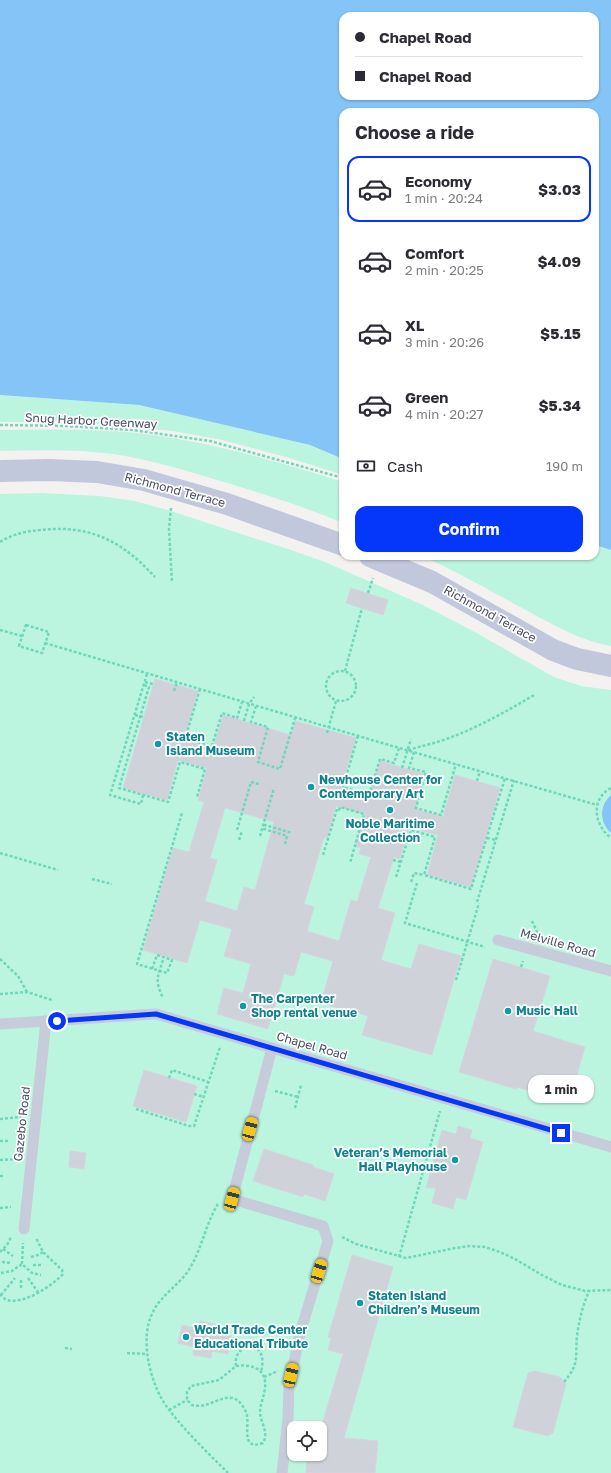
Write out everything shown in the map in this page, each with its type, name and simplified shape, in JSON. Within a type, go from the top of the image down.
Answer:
[{"type":"main road","name":"Richmond Terrace","points":[[0,471],[49,470],[89,472],[144,480],[227,504],[339,544]]},
{"type":"main road","name":"Richmond Terrace","points":[[380,560],[432,582],[553,650],[578,659],[611,666]]},
{"type":"lane","name":"Melville Road","points":[[498,940],[611,971]]},
{"type":"lane","name":"Chapel Road","points":[[0,1024],[156,1014],[611,1148]]},
{"type":"lane","name":"Gazebo Road","points":[[24,1229],[46,1021]]},
{"type":"lane","points":[[272,1048],[232,1199],[323,1226],[328,1241],[302,1330],[288,1385],[288,1418],[282,1473]]},
{"type":"path","name":"Snug Harbor Greenway","points":[[0,425],[66,426],[133,430],[210,441],[339,477]]},
{"type":"path","points":[[171,508],[169,528],[172,583]]},
{"type":"path","points":[[0,542],[8,537],[26,531],[51,528],[79,530],[93,533],[105,538],[134,556],[155,577]]},
{"type":"path","points":[[368,593],[373,578]]},
{"type":"path","points":[[345,671],[362,608]]},
{"type":"path","points":[[26,625],[49,632],[42,653],[19,646],[22,636],[26,625]]},
{"type":"path","points":[[0,630],[22,636]]},
{"type":"path","points":[[46,643],[295,718],[598,805]]},
{"type":"path","points":[[345,671],[353,677],[356,686],[355,690],[350,698],[336,701],[328,695],[326,691],[326,682],[331,674],[345,671]]},
{"type":"path","points":[[143,794],[141,804],[110,795],[147,674]]},
{"type":"path","points":[[145,682],[153,684]]},
{"type":"path","points":[[174,692],[177,682]]},
{"type":"path","points":[[144,685],[149,687],[142,717],[119,788],[168,802],[180,762],[205,769],[197,797]]},
{"type":"path","points":[[200,689],[185,739],[212,746],[222,713],[237,718],[242,702]]},
{"type":"path","points":[[407,750],[448,739],[462,733],[492,719],[534,695]]},
{"type":"path","points":[[244,721],[249,704],[254,697]]},
{"type":"path","points":[[327,733],[336,701]]},
{"type":"path","points":[[256,706],[251,722],[268,727],[258,762],[280,769],[295,718]]},
{"type":"path","points":[[135,715],[142,717]]},
{"type":"path","points":[[358,736],[343,787],[369,795],[380,759],[394,764],[399,748]]},
{"type":"path","points":[[402,768],[411,739]]},
{"type":"path","points":[[414,752],[409,768],[426,772],[416,808],[441,815],[456,764]]},
{"type":"path","points":[[477,781],[480,771]]},
{"type":"path","points":[[411,882],[414,873],[472,889],[505,778]]},
{"type":"path","points":[[456,980],[514,780]]},
{"type":"path","points":[[237,830],[251,782],[259,784]]},
{"type":"path","points":[[260,836],[274,788]]},
{"type":"path","points":[[611,788],[602,796],[596,815],[604,833],[611,838]]},
{"type":"path","points":[[323,855],[337,809],[339,810],[340,807],[364,814],[350,863]]},
{"type":"path","points":[[152,969],[157,955],[172,960],[168,973],[152,969],[137,964],[182,813]]},
{"type":"path","points":[[284,844],[287,836],[264,829],[265,825],[292,833]]},
{"type":"path","points":[[396,877],[411,830],[436,837],[424,875]]},
{"type":"path","points":[[239,840],[242,831]]},
{"type":"path","points":[[487,838],[496,840]]},
{"type":"path","points":[[0,853],[58,870]]},
{"type":"path","points":[[393,860],[401,862]]},
{"type":"path","points":[[92,879],[112,884]]},
{"type":"path","points":[[417,883],[405,923],[490,948]]},
{"type":"path","points":[[163,998],[157,985],[164,958]]},
{"type":"path","points":[[0,959],[18,976],[27,992]]},
{"type":"path","points":[[0,994],[27,992],[52,1000]]},
{"type":"path","points":[[136,1108],[189,1126],[194,1126],[224,1034]]},
{"type":"path","points":[[169,1078],[172,1070],[208,1082]]},
{"type":"path","points":[[295,1108],[301,1085]]},
{"type":"path","points":[[262,1087],[298,1097]]},
{"type":"path","points":[[194,1094],[204,1097]]},
{"type":"path","points":[[399,1257],[444,1098]]},
{"type":"path","points":[[0,1119],[22,1117]]},
{"type":"path","points":[[0,1141],[8,1141]]},
{"type":"path","points":[[0,1160],[18,1159]]},
{"type":"path","points":[[0,1176],[5,1176]]},
{"type":"path","points":[[228,1473],[169,1410],[160,1396],[147,1354],[147,1335],[148,1325],[159,1301],[184,1277],[191,1266],[217,1204],[232,1199]]},
{"type":"path","points":[[0,1208],[14,1207]]},
{"type":"path","points":[[323,1226],[356,1244],[406,1258],[469,1246],[485,1247],[515,1259],[562,1285],[590,1291],[611,1290]]},
{"type":"path","points":[[0,1252],[10,1241],[12,1235]]},
{"type":"path","points":[[15,1278],[1,1294],[7,1300],[15,1300],[47,1288],[63,1272],[43,1252],[36,1241],[36,1236]]},
{"type":"path","points":[[22,1264],[23,1242]]},
{"type":"path","points":[[3,1249],[14,1256]]},
{"type":"path","points":[[31,1257],[43,1252]]},
{"type":"path","points":[[2,1262],[12,1263]]},
{"type":"path","points":[[0,1273],[12,1271],[22,1264]]},
{"type":"path","points":[[22,1264],[32,1273],[41,1276]]},
{"type":"path","points":[[33,1265],[42,1265]]},
{"type":"path","points":[[28,1278],[38,1292]]},
{"type":"path","points":[[21,1280],[21,1289]]},
{"type":"path","points":[[564,1382],[572,1372],[577,1360],[578,1330],[585,1302],[590,1291]]},
{"type":"path","points":[[236,1366],[238,1352],[243,1349],[253,1347],[258,1348],[263,1356],[264,1364],[261,1372]]},
{"type":"path","points":[[65,1348],[72,1349]]},
{"type":"path","points":[[127,1353],[147,1354]]},
{"type":"path","points":[[236,1366],[253,1366],[258,1368],[261,1372],[264,1377],[265,1387],[260,1408],[260,1414],[266,1434],[263,1443],[253,1444],[249,1442],[247,1437],[247,1416],[241,1404],[236,1400],[223,1398],[198,1406],[192,1405],[188,1400],[188,1392],[192,1386],[219,1380],[236,1366]]},
{"type":"path","points":[[169,1410],[188,1400]]},
{"type":"green space","points":[[0,395],[139,405],[310,445],[339,457],[339,474],[286,457],[222,440],[173,431],[75,422],[0,422]]},
{"type":"green space","points":[[0,430],[95,430],[127,432],[155,435],[209,445],[263,458],[339,481],[339,521],[261,493],[138,458],[85,451],[0,451]]},
{"type":"green space","points":[[41,493],[100,496],[135,501],[171,511],[325,562],[423,605],[473,631],[554,677],[581,686],[611,690],[611,1473],[0,1473],[0,494]]},
{"type":"green space","points":[[599,546],[611,550],[611,646],[588,640],[566,631],[430,560],[599,560]]},
{"type":"water","points":[[0,0],[611,0],[611,550],[599,546],[599,108],[339,108],[339,457],[310,445],[139,405],[0,395]]},
{"type":"water","points":[[611,795],[611,833],[604,824],[602,814],[604,804]]},
{"type":"building","points":[[351,588],[388,600],[383,615],[346,603]]},
{"type":"building","points":[[155,679],[198,691],[184,740],[213,749],[223,715],[291,735],[295,721],[356,738],[341,787],[370,796],[380,761],[425,774],[415,809],[443,817],[455,775],[500,788],[471,887],[427,875],[438,835],[409,827],[400,859],[394,857],[378,908],[395,913],[381,960],[411,969],[419,944],[461,956],[432,1055],[362,1035],[368,1016],[321,1003],[333,961],[301,952],[294,976],[284,974],[268,1029],[217,1014],[224,988],[243,993],[251,964],[224,956],[232,929],[200,920],[187,963],[143,950],[173,848],[189,852],[204,802],[198,800],[207,768],[178,760],[167,800],[123,788]],"holes":[[[336,806],[365,814],[355,846],[361,848],[359,854],[371,857],[357,902],[351,900],[339,941],[307,931],[314,907],[304,904],[324,837],[327,838]],[[225,808],[274,822],[255,890],[244,887],[237,911],[205,901],[217,860],[210,858]]]},
{"type":"building","name":"Music Hall","points":[[493,959],[550,976],[533,1031],[585,1047],[569,1102],[517,1087],[516,1089],[459,1072]]},
{"type":"building","points":[[144,1070],[197,1086],[186,1122],[133,1106]]},
{"type":"building","name":"Veteran’s Memorial Hall Playhouse","points":[[458,1126],[472,1130],[470,1138],[483,1142],[466,1200],[456,1197],[453,1209],[432,1203],[436,1188],[426,1188],[442,1130],[456,1134]]},
{"type":"building","points":[[264,1149],[313,1165],[313,1167],[334,1174],[325,1201],[304,1194],[303,1197],[253,1181]]},
{"type":"building","points":[[70,1151],[86,1153],[84,1169],[69,1167]]},
{"type":"building","points":[[352,1255],[393,1267],[344,1438],[378,1441],[375,1473],[306,1473],[307,1461],[327,1461],[327,1421],[323,1421],[343,1354],[328,1350],[331,1338],[328,1337]]},
{"type":"building","name":"World Trade Center Educational Tribute","points":[[200,1321],[218,1325],[216,1332],[231,1336],[228,1354],[212,1351],[211,1358],[193,1355],[194,1347],[178,1343],[182,1325],[198,1329]]},
{"type":"building","points":[[535,1371],[560,1377],[566,1384],[553,1433],[548,1436],[513,1427],[528,1373]]},
{"type":"place","name":"Staten Island Museum","points":[[158,744]]},
{"type":"place","name":"Newhouse Center for Contemporary Art","points":[[311,787]]},
{"type":"place","name":"Noble Maritime Collection","points":[[390,810]]},
{"type":"place","name":"The Carpenter Shop rental venue","points":[[243,1006]]},
{"type":"place","name":"Music Hall","points":[[508,1011]]},
{"type":"place","name":"Veteran’s Memorial Hall Playhouse","points":[[455,1160]]},
{"type":"place","name":"Staten Island Children’s Museum","points":[[360,1303]]},
{"type":"place","name":"World Trade Center Educational Tribute","points":[[186,1337]]},
{"type":"route","points":[[57,1021],[156,1014],[561,1133]]}]
